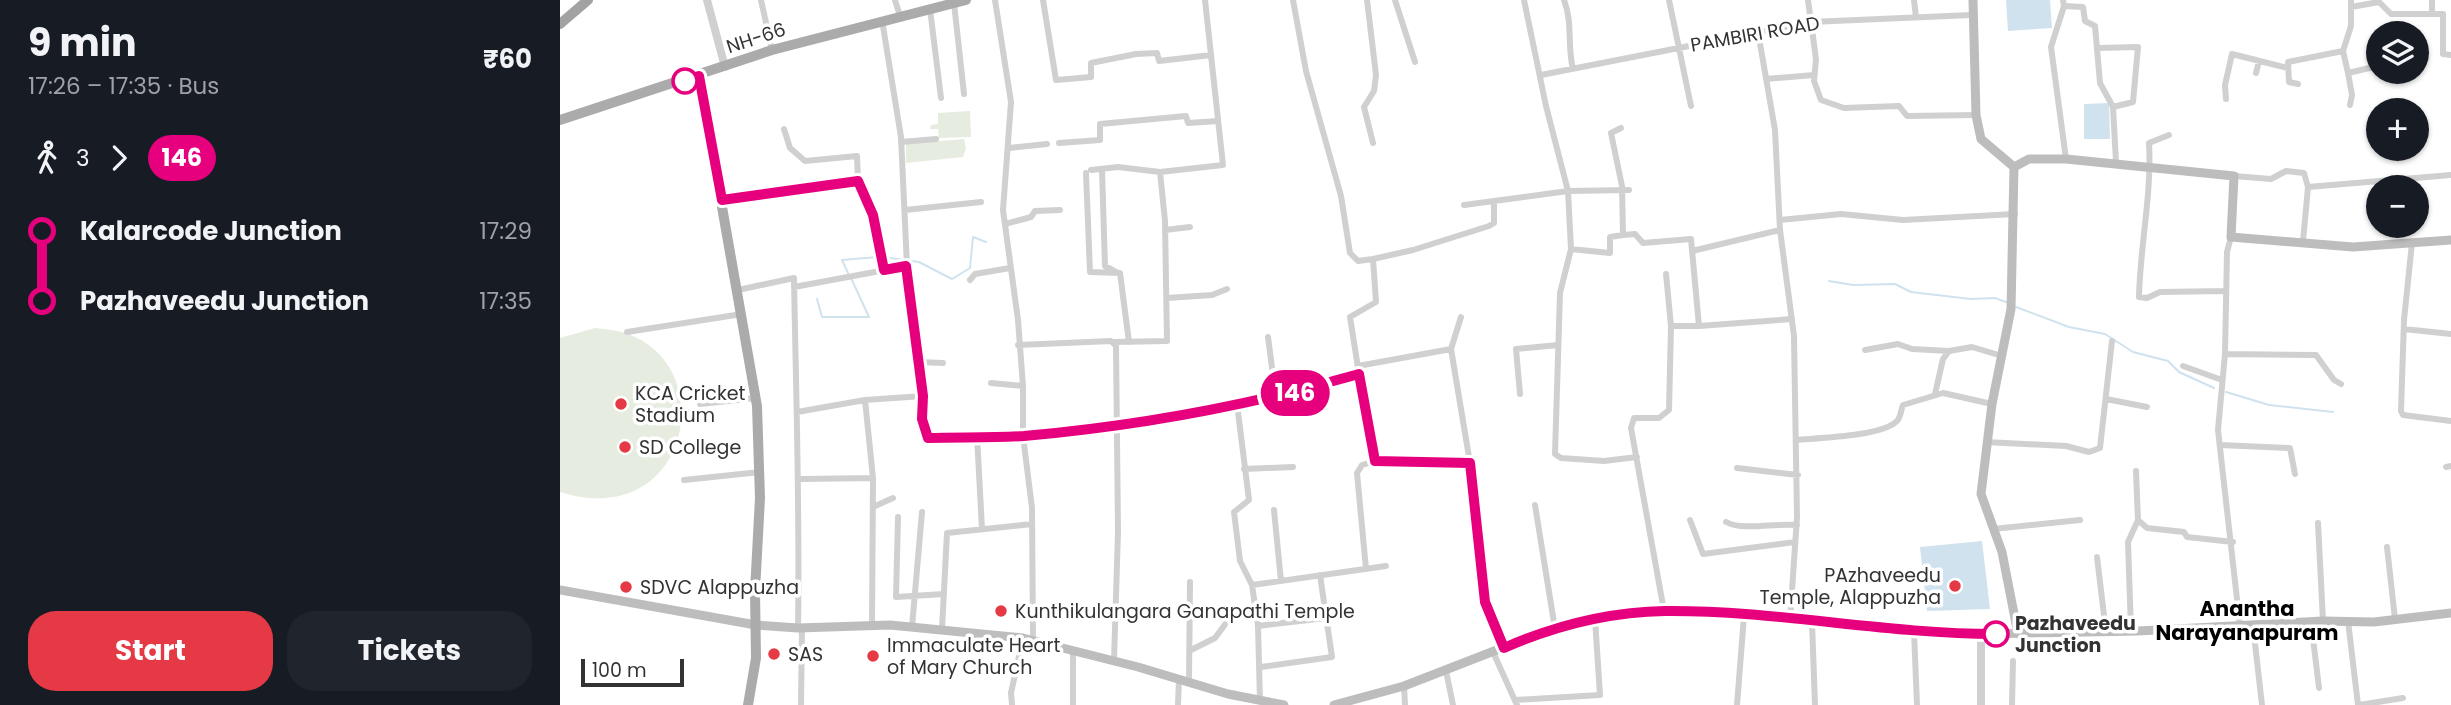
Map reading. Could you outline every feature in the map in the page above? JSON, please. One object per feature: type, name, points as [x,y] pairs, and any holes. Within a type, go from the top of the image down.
[{"type":"highway","points":[[560,24],[588,0]]},
{"type":"main road","name":"NH-66","points":[[560,120],[772,50],[966,0]]},
{"type":"main road","points":[[1973,0],[1971,15],[1976,115],[1981,139],[2014,167],[2011,309],[1992,404],[1981,494],[2002,552],[2018,634]]},
{"type":"main road","points":[[699,76],[756,398],[760,472],[756,659],[748,705]]},
{"type":"main road","points":[[2014,167],[2029,159],[2066,159],[2234,176],[2231,237],[2353,247],[2451,240]]},
{"type":"main road","points":[[560,590],[756,625],[800,628],[872,625],[1023,638],[1259,701],[1284,705]]},
{"type":"main road","points":[[1334,705],[1404,686],[1555,629],[1595,619],[1664,611],[1982,634],[2253,626],[2395,619],[2451,613]]},
{"type":"street","points":[[706,0],[725,67]]},
{"type":"street","points":[[761,0],[772,50]]},
{"type":"street","points":[[895,0],[900,16]]},
{"type":"street","points":[[995,0],[1011,102],[1005,224],[1018,320],[1023,386],[1023,436],[1032,524],[1033,641]]},
{"type":"street","points":[[1043,0],[1056,80],[1091,77],[1091,63],[1136,54],[1157,53],[1159,61],[1211,54]]},
{"type":"street","points":[[1119,273],[1090,272],[1088,172],[1118,167],[1160,172],[1223,165],[1205,0]]},
{"type":"street","points":[[1293,0],[1309,83],[1341,196],[1350,253],[1358,261],[1373,259],[1413,250],[1489,226],[1494,223],[1494,201]]},
{"type":"street","points":[[1367,0],[1376,75],[1374,91],[1364,107],[1373,142]]},
{"type":"street","points":[[1395,0],[1415,62]]},
{"type":"street","points":[[1524,0],[1568,191],[1571,249],[1560,293],[1555,454],[1561,458],[1604,461],[1637,457]]},
{"type":"street","points":[[1564,0],[1571,29],[1573,69]]},
{"type":"street","points":[[1669,0],[1691,106]]},
{"type":"street","points":[[1808,0],[1816,59],[1814,75],[1821,100],[1844,108],[1899,106],[1907,116],[1976,115]]},
{"type":"street","points":[[1914,0],[1916,17]]},
{"type":"street","points":[[2432,0],[2432,14]]},
{"type":"street","points":[[2350,105],[2352,95],[2343,51],[2351,26],[2351,4],[2379,2],[2391,14],[2444,13],[2443,54],[2451,55]]},
{"type":"street","points":[[954,3],[964,94]]},
{"type":"street","points":[[2066,159],[2051,47],[2063,3],[2083,7],[2085,21],[2095,26],[2101,83],[2113,107],[2116,162]]},
{"type":"street","points":[[930,9],[941,98]]},
{"type":"street","name":"PAMBIRI ROAD","points":[[1541,75],[1811,22],[1971,15]]},
{"type":"street","points":[[882,20],[901,142],[906,266],[923,396],[922,419],[928,438],[1023,436],[1115,423],[1276,398],[1359,374]]},
{"type":"street","points":[[1758,32],[1775,130],[1780,230],[1792,319],[1798,475],[1790,620]]},
{"type":"street","points":[[2098,48],[2138,47],[2133,102],[2113,107]]},
{"type":"street","points":[[2298,84],[2289,82],[2288,62],[2343,51]]},
{"type":"street","points":[[2226,99],[2225,85],[2232,54],[2288,68]]},
{"type":"street","points":[[2256,73],[2259,61]]},
{"type":"street","points":[[2347,73],[2366,69]]},
{"type":"street","points":[[1766,79],[1814,75]]},
{"type":"street","points":[[1059,143],[1100,140],[1100,124],[1114,122],[1186,116],[1188,123],[1218,121]]},
{"type":"street","points":[[1621,128],[1611,133],[1625,190],[1623,234]]},
{"type":"street","points":[[784,129],[790,148],[805,161],[857,156],[858,181],[873,215],[884,270]]},
{"type":"street","points":[[2169,135],[2149,143],[2150,166],[2140,257],[2139,298],[2160,292],[2225,290]]},
{"type":"street","points":[[901,142],[936,139]]},
{"type":"street","points":[[1009,148],[1047,144]]},
{"type":"street","points":[[1102,169],[1102,250],[1105,266],[1119,273]]},
{"type":"street","points":[[2234,176],[2271,179],[2286,171],[2304,173],[2308,187],[2303,241]]},
{"type":"street","points":[[1018,345],[1167,341],[1165,230],[1160,172]]},
{"type":"street","points":[[2308,187],[2451,175]]},
{"type":"street","points":[[722,200],[858,181]]},
{"type":"street","points":[[1464,205],[1568,191],[1625,190]]},
{"type":"street","points":[[905,210],[981,202]]},
{"type":"street","points":[[1005,224],[1031,217],[1035,211],[1060,210]]},
{"type":"street","points":[[1780,220],[1841,214],[1903,220],[2015,214]]},
{"type":"street","points":[[1165,230],[1190,227]]},
{"type":"street","points":[[1692,251],[1780,230]]},
{"type":"street","points":[[1571,249],[1610,253],[1610,237],[1623,234],[1635,234],[1643,243],[1691,239],[1699,326]]},
{"type":"street","points":[[2231,237],[2227,251],[2225,354],[2218,408],[2241,626]]},
{"type":"street","points":[[2412,243],[2404,329],[2401,411],[2403,415],[2451,421]]},
{"type":"street","points":[[1373,259],[1376,302],[1350,317],[1375,461]]},
{"type":"street","points":[[794,287],[906,266]]},
{"type":"street","points":[[970,280],[975,274],[1010,268]]},
{"type":"street","points":[[1119,273],[1129,342]]},
{"type":"street","points":[[1664,611],[1631,428],[1634,418],[1659,418],[1669,410],[1668,341],[1671,326],[1666,274]]},
{"type":"street","points":[[738,290],[794,278],[794,391],[800,479],[801,705]]},
{"type":"street","points":[[1167,298],[1212,295],[1227,289]]},
{"type":"street","points":[[627,332],[742,314]]},
{"type":"street","points":[[1461,317],[1451,349],[1470,463],[1485,602],[1504,648]]},
{"type":"street","points":[[1671,326],[1792,319]]},
{"type":"street","points":[[2404,329],[2451,334]]},
{"type":"street","points":[[1268,337],[1276,398]]},
{"type":"street","points":[[1986,442],[2096,450],[2102,441],[2112,341]]},
{"type":"street","points":[[1114,342],[1118,531],[1114,661]]},
{"type":"street","points":[[1865,350],[1898,344],[1912,349],[1949,351],[1972,347],[2002,356]]},
{"type":"street","points":[[1520,394],[1516,349],[1558,345]]},
{"type":"street","points":[[1358,366],[1451,349]]},
{"type":"street","points":[[1935,394],[1943,359],[1949,351]]},
{"type":"street","points":[[2225,354],[2316,355],[2323,360],[2330,376],[2341,384]]},
{"type":"street","points":[[919,362],[943,363]]},
{"type":"street","points":[[2183,366],[2221,380]]},
{"type":"street","points":[[991,383],[1023,386]]},
{"type":"street","points":[[1797,440],[1858,435],[1897,421],[1903,405],[1909,401],[1935,394],[1992,404]]},
{"type":"street","points":[[797,412],[865,400],[923,396]]},
{"type":"street","points":[[700,404],[756,398]]},
{"type":"street","points":[[2106,399],[2147,407]]},
{"type":"street","points":[[865,400],[873,478],[872,625]]},
{"type":"street","points":[[1237,404],[1249,500],[1234,512],[1240,561],[1252,584],[1258,626],[1261,667],[1259,701]]},
{"type":"street","points":[[977,436],[982,529]]},
{"type":"street","points":[[2220,445],[2290,447],[2295,474]]},
{"type":"street","points":[[1366,569],[1357,473],[1362,466],[1375,461],[1470,463]]},
{"type":"street","points":[[1244,468],[1293,467]]},
{"type":"street","points":[[1737,468],[1798,475]]},
{"type":"street","points":[[2131,631],[2128,542],[2138,520],[2136,471]]},
{"type":"street","points":[[684,480],[760,472]]},
{"type":"street","points":[[800,479],[873,478]]},
{"type":"street","points":[[873,507],[893,498]]},
{"type":"street","points":[[1535,505],[1555,629]]},
{"type":"street","points":[[1274,510],[1281,580]]},
{"type":"street","points":[[912,627],[922,512]]},
{"type":"street","points":[[898,517],[896,597],[944,594]]},
{"type":"street","points":[[1690,520],[1703,554],[1795,542]]},
{"type":"street","points":[[1993,529],[2080,520]]},
{"type":"street","points":[[2138,520],[2147,528],[2184,532],[2187,537],[2214,542],[2233,542]]},
{"type":"street","points":[[1726,522],[1737,528],[1770,523],[1797,525]]},
{"type":"street","points":[[2318,523],[2323,621]]},
{"type":"street","points":[[942,629],[947,533],[1032,524]]},
{"type":"street","points":[[2388,547],[2395,619]]},
{"type":"street","points":[[2097,557],[2106,632]]},
{"type":"street","points":[[1252,584],[1385,566]]},
{"type":"street","points":[[1261,667],[1332,657],[1320,575]]},
{"type":"street","points":[[1178,705],[1191,650],[1190,582]]},
{"type":"street","points":[[1737,705],[1744,616]]},
{"type":"street","points":[[1258,626],[1325,618]]},
{"type":"street","points":[[1191,650],[1214,638],[1229,619]]},
{"type":"street","points":[[1493,652],[1516,703],[1600,695],[1595,619]]},
{"type":"street","points":[[2348,621],[2359,705],[2403,698]]},
{"type":"street","points":[[1812,622],[1815,705]]},
{"type":"street","points":[[2311,622],[2319,688]]},
{"type":"street","points":[[2253,626],[2262,705]]},
{"type":"street","points":[[1914,631],[1917,705]]},
{"type":"street","points":[[1981,705],[1982,634]]},
{"type":"street","points":[[1012,705],[1011,693],[1023,638]]},
{"type":"street","points":[[1073,651],[1073,705]]},
{"type":"street","points":[[2012,705],[2013,661]]},
{"type":"street","points":[[1446,671],[1453,705]]},
{"type":"street","points":[[1404,686],[1405,705]]},
{"type":"shaded area","points":[[970,111],[971,137],[939,138],[938,129],[930,129],[931,125],[938,124],[938,113]]},
{"type":"shaded area","points":[[964,139],[966,148],[963,157],[906,163],[906,144]]},
{"type":"shaded area","name":"KCA Cricket Stadium","points":[[595,328],[622,332],[654,349],[673,375],[681,406],[678,438],[664,467],[639,488],[604,498],[560,492],[560,338]]},
{"type":"water","points":[[2006,0],[2050,0],[2052,28],[2008,31]]},
{"type":"water","points":[[2109,103],[2110,139],[2084,139],[2084,104]]},
{"type":"water","points":[[1982,541],[1990,609],[1927,611],[1920,547]]},
{"type":"waterway","points":[[883,257],[919,262],[952,279],[970,268],[973,237],[986,242]]},
{"type":"waterway","points":[[848,273],[842,260],[878,257]]},
{"type":"waterway","points":[[817,299],[822,317],[869,317],[851,278]]},
{"type":"waterway","points":[[1829,281],[1853,285],[1895,284],[1911,292],[1971,299],[1995,298],[2006,302]]},
{"type":"waterway","points":[[2016,307],[2069,327],[2105,334],[2133,352],[2168,361],[2179,372],[2214,388]]},
{"type":"waterway","points":[[2226,392],[2269,405],[2333,412]]},
{"type":"bus line","name":"146","points":[[685,81],[699,76],[722,200],[858,181],[873,215],[884,270],[906,266],[923,396],[922,419],[928,438],[1023,436],[1112,425],[1280,397],[1359,374],[1371,453],[1376,462],[1470,463],[1485,602],[1504,648],[1530,637],[1595,619],[1664,611],[1914,631],[1996,634]]},
{"type":"place","name":"KCA Cricket Stadium","points":[[621,404]]},
{"type":"place","name":"SD College","points":[[625,447]]},
{"type":"place","name":"PAzhaveedu Temple, Alappuzha","points":[[1955,586]]},
{"type":"place","name":"SDVC Alappuzha","points":[[626,587]]},
{"type":"place","name":"Kunthikulangara Ganapathi Temple","points":[[1001,611]]},
{"type":"place","name":"Pazhaveedu Junction","points":[[1996,634]]},
{"type":"place","name":"SAS","points":[[774,654]]},
{"type":"place","name":"Immaculate Heart of Mary Church","points":[[873,656]]},
{"type":"district","name":"Anantha Narayanapuram","points":[[2247,620]]}]
